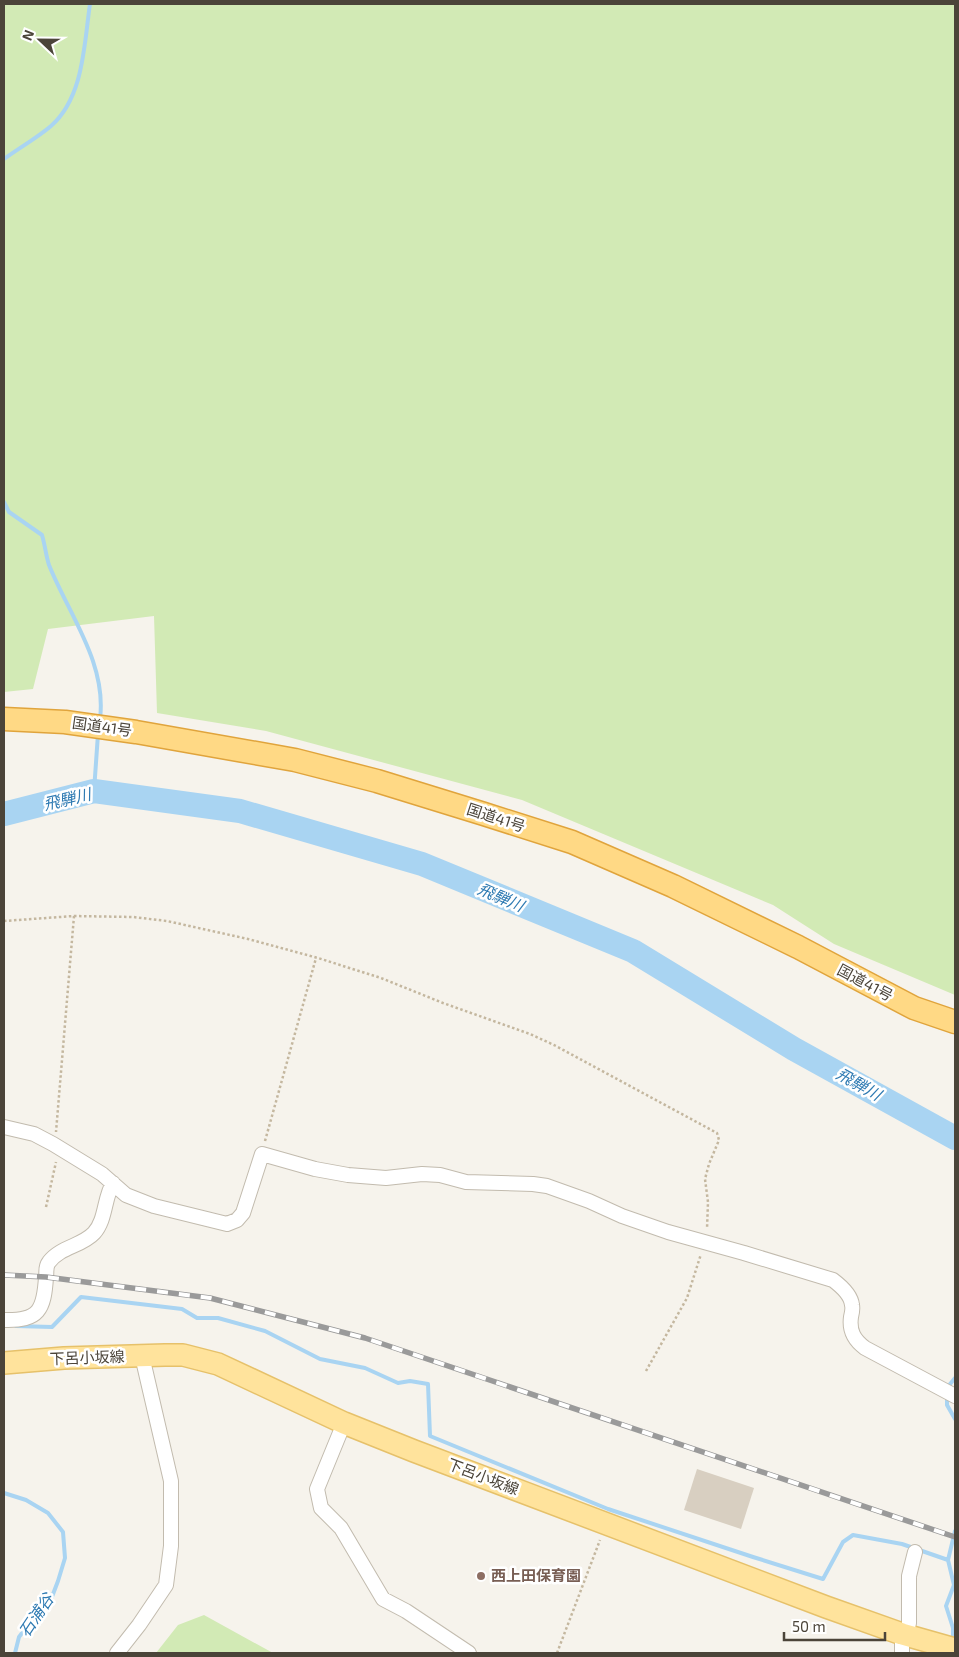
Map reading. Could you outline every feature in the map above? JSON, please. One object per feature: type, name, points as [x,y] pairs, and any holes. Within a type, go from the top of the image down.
[{"type":"highway","name":"国道41号","points":[[4,719],[65,722],[136,732],[295,760],[377,781],[572,842],[673,886],[798,947],[914,1008],[955,1022]]},
{"type":"main road","name":"下呂小坂線","points":[[4,1363],[64,1358],[183,1355],[218,1364],[344,1423],[826,1607],[903,1641],[955,1649]]},
{"type":"street","points":[[4,1127],[34,1134],[57,1146],[102,1174],[126,1195],[154,1206],[227,1224],[237,1220],[243,1213],[262,1154],[315,1169],[348,1175],[386,1178],[422,1174],[440,1175],[466,1182],[547,1186],[668,1232],[833,1280],[841,1286],[850,1298],[853,1307],[850,1325],[852,1334],[857,1342],[955,1396]]},
{"type":"street","points":[[4,1320],[21,1321],[39,1310],[43,1300],[46,1266],[50,1260],[62,1251],[94,1233],[102,1217],[109,1190],[113,1183]]},
{"type":"street","points":[[117,1653],[166,1585],[171,1546],[171,1480],[142,1356]]},
{"type":"street","points":[[344,1423],[316,1489],[321,1508],[341,1528],[383,1599],[469,1653]]},
{"type":"street","points":[[903,1641],[909,1623],[909,1576],[914,1552]]},
{"type":"path","points":[[4,921],[74,916],[133,917],[167,921],[248,939],[316,958],[381,978],[443,1003],[530,1034],[717,1132],[719,1140],[705,1179],[708,1223],[704,1242],[687,1298],[646,1371]]},
{"type":"path","points":[[46,1207],[57,1146],[55,1140],[74,916]]},
{"type":"path","points":[[262,1154],[316,958]]},
{"type":"path","points":[[557,1653],[606,1524]]},
{"type":"green space","points":[[4,4],[955,4],[955,995],[834,944],[773,905],[522,800],[266,731],[157,713],[154,616],[48,629],[33,689],[4,692]]},
{"type":"green space","points":[[204,1615],[273,1653],[156,1653],[178,1625]]},
{"type":"building","points":[[697,1469],[754,1488],[741,1529],[684,1510]]},
{"type":"waterway","points":[[4,159],[51,126],[62,114],[70,100],[81,69],[90,4]]},
{"type":"waterway","points":[[4,502],[9,512],[42,535],[49,565],[85,640],[98,678],[101,698],[100,719]]},
{"type":"waterway","points":[[94,791],[98,734]]},
{"type":"waterway","name":"飛騨川","points":[[4,814],[94,791],[240,811],[422,864],[633,951],[794,1049],[955,1138]]},
{"type":"waterway","points":[[16,1326],[52,1327],[81,1297],[182,1309],[197,1318],[218,1318],[265,1331],[320,1359],[365,1368],[398,1383],[410,1381],[428,1384],[430,1436],[608,1509],[823,1579],[843,1542],[853,1535],[902,1544],[948,1560]]},
{"type":"waterway","points":[[946,1389],[955,1378]]},
{"type":"waterway","points":[[947,1396],[947,1405],[955,1419]]},
{"type":"waterway","name":"石浦谷","points":[[4,1493],[26,1500],[48,1513],[63,1532],[65,1558],[50,1602],[19,1637],[15,1653]]},
{"type":"waterway","points":[[953,1640],[953,1628],[946,1606],[954,1585],[948,1560],[955,1531]]},
{"type":"railway","points":[[4,1275],[46,1277],[210,1298],[365,1338],[955,1537]]},
{"type":"place","name":"西上田保育園","points":[[481,1576]]}]
